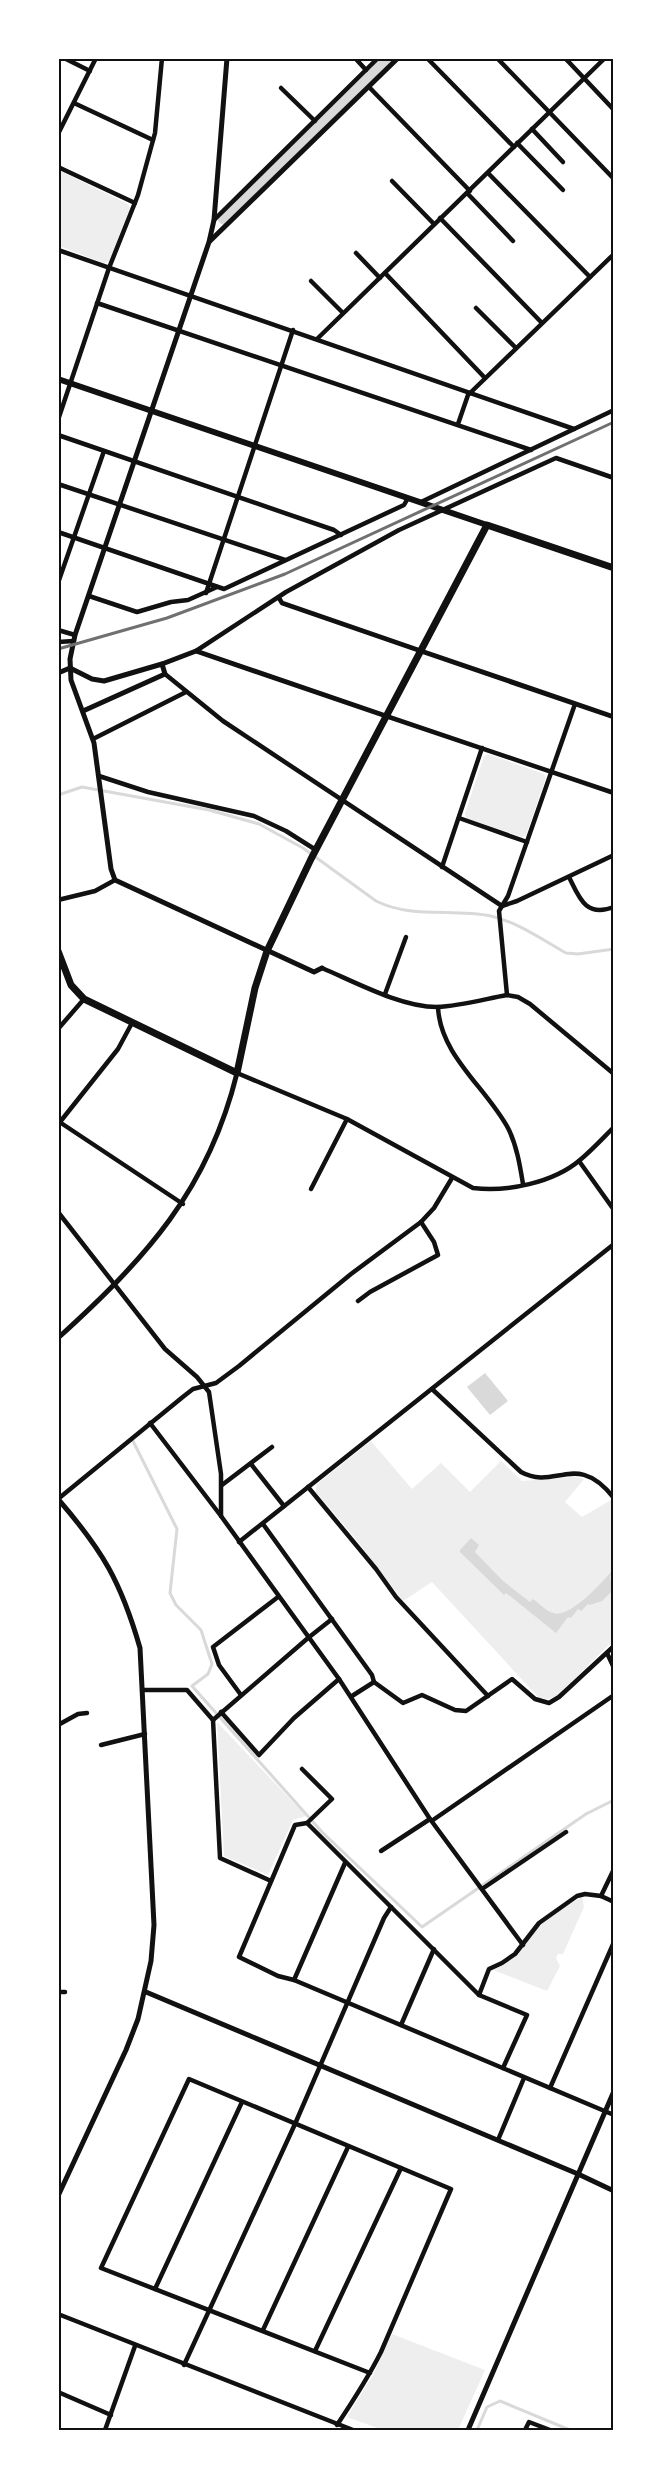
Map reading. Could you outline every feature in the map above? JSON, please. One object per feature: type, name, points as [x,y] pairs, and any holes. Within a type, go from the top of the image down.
[{"type":"main road","points":[[58,379],[614,568]]},
{"type":"main road","points":[[59,952],[71,985],[84,999],[237,1073],[255,988],[267,951],[315,851],[487,525]]},
{"type":"street","points":[[64,58],[90,71]]},
{"type":"street","points":[[58,134],[96,58]]},
{"type":"street","points":[[58,420],[109,268],[135,203],[153,140],[162,58]]},
{"type":"street","points":[[227,58],[214,220],[209,242],[75,638],[70,668],[71,680],[93,739],[111,869],[115,880],[314,972],[322,968],[385,994],[421,1005],[438,1007],[507,995],[518,997],[530,1004],[614,1074]]},
{"type":"street","points":[[355,58],[366,70]]},
{"type":"street","points":[[214,220],[378,58]]},
{"type":"street","points":[[209,242],[398,58]]},
{"type":"street","points":[[427,58],[563,190]]},
{"type":"street","points":[[496,58],[613,177]]},
{"type":"street","points":[[565,58],[614,111]]},
{"type":"street","points":[[317,339],[584,80],[601,60]]},
{"type":"street","points":[[369,87],[513,241]]},
{"type":"street","points":[[281,88],[315,121]]},
{"type":"street","points":[[74,103],[153,140]]},
{"type":"street","points":[[532,129],[563,162]]},
{"type":"street","points":[[58,167],[135,203]]},
{"type":"street","points":[[488,173],[590,277]]},
{"type":"street","points":[[392,181],[434,224]]},
{"type":"street","points":[[440,218],[542,323]]},
{"type":"street","points":[[58,250],[574,429]]},
{"type":"street","points":[[356,254],[380,278]]},
{"type":"street","points":[[458,424],[470,393],[614,254]]},
{"type":"street","points":[[385,273],[485,378]]},
{"type":"street","points":[[311,281],[343,313]]},
{"type":"street","points":[[98,303],[531,450]]},
{"type":"street","points":[[476,308],[516,348]]},
{"type":"street","points":[[206,593],[292,330]]},
{"type":"street","points":[[421,502],[614,410]]},
{"type":"street","points":[[58,435],[334,530],[341,535]]},
{"type":"street","points":[[58,583],[104,451]]},
{"type":"street","points":[[70,668],[92,680],[104,681],[162,664],[196,651],[315,576],[443,509],[556,458],[614,478]]},
{"type":"street","points":[[58,484],[285,560]]},
{"type":"street","points":[[58,532],[224,589],[404,505],[408,498]]},
{"type":"street","points":[[89,596],[137,612],[171,602],[188,600],[217,587]]},
{"type":"street","points":[[279,598],[282,603],[614,717]]},
{"type":"street","points":[[58,630],[75,638]]},
{"type":"street","points":[[58,642],[75,638]]},
{"type":"street","points":[[196,651],[614,793]]},
{"type":"street","points":[[162,664],[165,674],[223,721],[502,906]]},
{"type":"street","points":[[58,673],[70,668]]},
{"type":"street","points":[[83,711],[165,674]]},
{"type":"street","points":[[93,739],[186,692]]},
{"type":"street","points":[[507,995],[499,912],[508,896],[575,704]]},
{"type":"street","points":[[442,867],[483,748]]},
{"type":"street","points":[[100,779],[254,816],[286,831],[315,851]]},
{"type":"street","points":[[459,818],[527,842]]},
{"type":"street","points":[[502,906],[614,855]]},
{"type":"street","points":[[569,877],[582,904],[598,909],[614,907]]},
{"type":"street","points":[[58,900],[95,891],[115,880]]},
{"type":"street","points":[[385,994],[406,937]]},
{"type":"street","points":[[58,1029],[84,999]]},
{"type":"street","points":[[438,1007],[442,1029],[450,1045],[509,1130],[516,1148],[523,1184]]},
{"type":"street","points":[[132,1023],[118,1049],[59,1122],[183,1203]]},
{"type":"street","points":[[58,1338],[138,1262],[183,1203],[215,1144],[237,1073],[347,1119],[400,1146],[452,1178],[478,1188],[496,1189],[523,1184],[559,1173],[579,1161],[614,1127]]},
{"type":"street","points":[[311,1189],[347,1119]]},
{"type":"street","points":[[579,1161],[614,1210]]},
{"type":"street","points":[[58,2196],[126,2050],[146,1992],[154,1925],[144,1690],[140,1648],[124,1598],[102,1554],[59,1499],[193,1389],[216,1383],[351,1274],[421,1221],[434,1208],[452,1178]]},
{"type":"street","points":[[58,1212],[165,1349],[197,1377],[208,1392],[222,1485],[221,1516]]},
{"type":"street","points":[[358,1301],[370,1292],[438,1255],[434,1242],[421,1221]]},
{"type":"street","points":[[238,1542],[614,1244]]},
{"type":"street","points":[[432,1389],[521,1472],[537,1477],[577,1473],[585,1475],[602,1485],[614,1498]]},
{"type":"street","points":[[150,1423],[352,1696],[431,1819],[523,1945]]},
{"type":"street","points":[[222,1485],[272,1447]]},
{"type":"street","points":[[250,1464],[284,1506]]},
{"type":"street","points":[[308,1487],[376,1569],[396,1597],[488,1696]]},
{"type":"street","points":[[263,1524],[372,1675],[374,1682],[403,1703],[422,1695],[458,1711],[472,1709],[512,1679],[535,1699],[549,1703],[559,1697],[614,1646]]},
{"type":"street","points":[[241,1695],[219,1665],[213,1647],[279,1597]]},
{"type":"street","points":[[213,1720],[332,1619]]},
{"type":"street","points":[[607,1653],[614,1668]]},
{"type":"street","points":[[221,1712],[259,1755],[294,1718],[339,1679]]},
{"type":"street","points":[[352,1696],[374,1682]]},
{"type":"street","points":[[144,1690],[187,1690],[213,1720],[220,1858],[271,1881]]},
{"type":"street","points":[[381,1851],[614,1695]]},
{"type":"street","points":[[58,1725],[78,1714],[87,1713]]},
{"type":"street","points":[[101,1745],[145,1734]]},
{"type":"street","points":[[302,1769],[332,1799],[307,1823],[295,1825],[239,1956],[278,1976],[294,1980],[614,2115]]},
{"type":"street","points":[[307,1823],[479,1995],[527,2015],[503,2068]]},
{"type":"street","points":[[480,1887],[566,1832]]},
{"type":"street","points":[[294,1980],[345,1863]]},
{"type":"street","points":[[601,1896],[614,1869]]},
{"type":"street","points":[[479,1995],[489,1969],[502,1964],[523,1945],[549,1914],[577,1896],[585,1894],[601,1896],[614,1902]]},
{"type":"street","points":[[184,2365],[295,2124],[384,1918],[391,1907]]},
{"type":"street","points":[[550,2088],[614,1942]]},
{"type":"street","points":[[401,2025],[434,1949]]},
{"type":"street","points":[[58,1992],[65,1992]]},
{"type":"street","points":[[146,1992],[614,2191]]},
{"type":"street","points":[[498,2140],[524,2078]]},
{"type":"street","points":[[337,2425],[370,2373],[451,2189],[189,2079],[101,2268],[370,2373]]},
{"type":"street","points":[[468,2430],[614,2091]]},
{"type":"street","points":[[155,2289],[242,2102]]},
{"type":"street","points":[[263,2330],[348,2146]]},
{"type":"street","points":[[315,2351],[401,2168]]},
{"type":"street","points":[[58,2313],[135,2346],[353,2430]]},
{"type":"street","points":[[105,2430],[135,2346]]},
{"type":"street","points":[[58,2392],[111,2415]]},
{"type":"street","points":[[525,2430],[529,2421],[550,2430]]},
{"type":"shaded area","points":[[58,170],[128,204],[130,208],[109,261],[104,263],[59,246]]},
{"type":"shaded area","points":[[488,754],[544,774],[546,778],[526,835],[522,837],[466,818],[465,813],[484,756]]},
{"type":"shaded area","points":[[485,1373],[508,1401],[490,1415],[467,1387]]},
{"type":"shaded area","points":[[371,1441],[412,1489],[441,1463],[470,1492],[501,1461],[522,1481],[574,1477],[584,1479],[565,1502],[582,1517],[611,1500],[613,1504],[613,1641],[558,1695],[549,1699],[539,1698],[432,1582],[403,1601],[316,1492],[316,1485]]},
{"type":"shaded area","points":[[471,1538],[479,1545],[475,1552],[503,1581],[530,1602],[533,1599],[553,1613],[560,1613],[577,1605],[613,1570],[610,1577],[613,1590],[602,1601],[588,1604],[581,1611],[578,1609],[571,1618],[568,1617],[556,1633],[506,1593],[504,1595],[460,1552]]},
{"type":"shaded area","points":[[217,1722],[306,1816],[293,1820],[268,1875],[224,1856]]},
{"type":"shaded area","points":[[582,1897],[584,1907],[563,1954],[558,1954],[556,1958],[560,1966],[547,1991],[493,1970],[516,1956],[546,1920]]},
{"type":"shaded area","points":[[392,2334],[485,2370],[458,2430],[383,2430],[347,2417],[373,2375]]},
{"type":"waterway","points":[[225,217],[389,58]]},
{"type":"waterway","points":[[58,795],[82,787],[209,810],[259,824],[303,848],[376,901],[390,906],[418,912],[491,916],[520,927],[566,953],[578,954],[614,949]]},
{"type":"waterway","points":[[133,1441],[177,1529],[170,1593],[176,1605],[201,1630],[212,1664],[208,1674],[192,1686],[322,1832],[422,1927],[586,1814],[614,1800]]},
{"type":"waterway","points":[[477,2430],[487,2407],[500,2401],[570,2430]]},
{"type":"railway","points":[[58,649],[167,618],[285,574],[614,422]]}]
